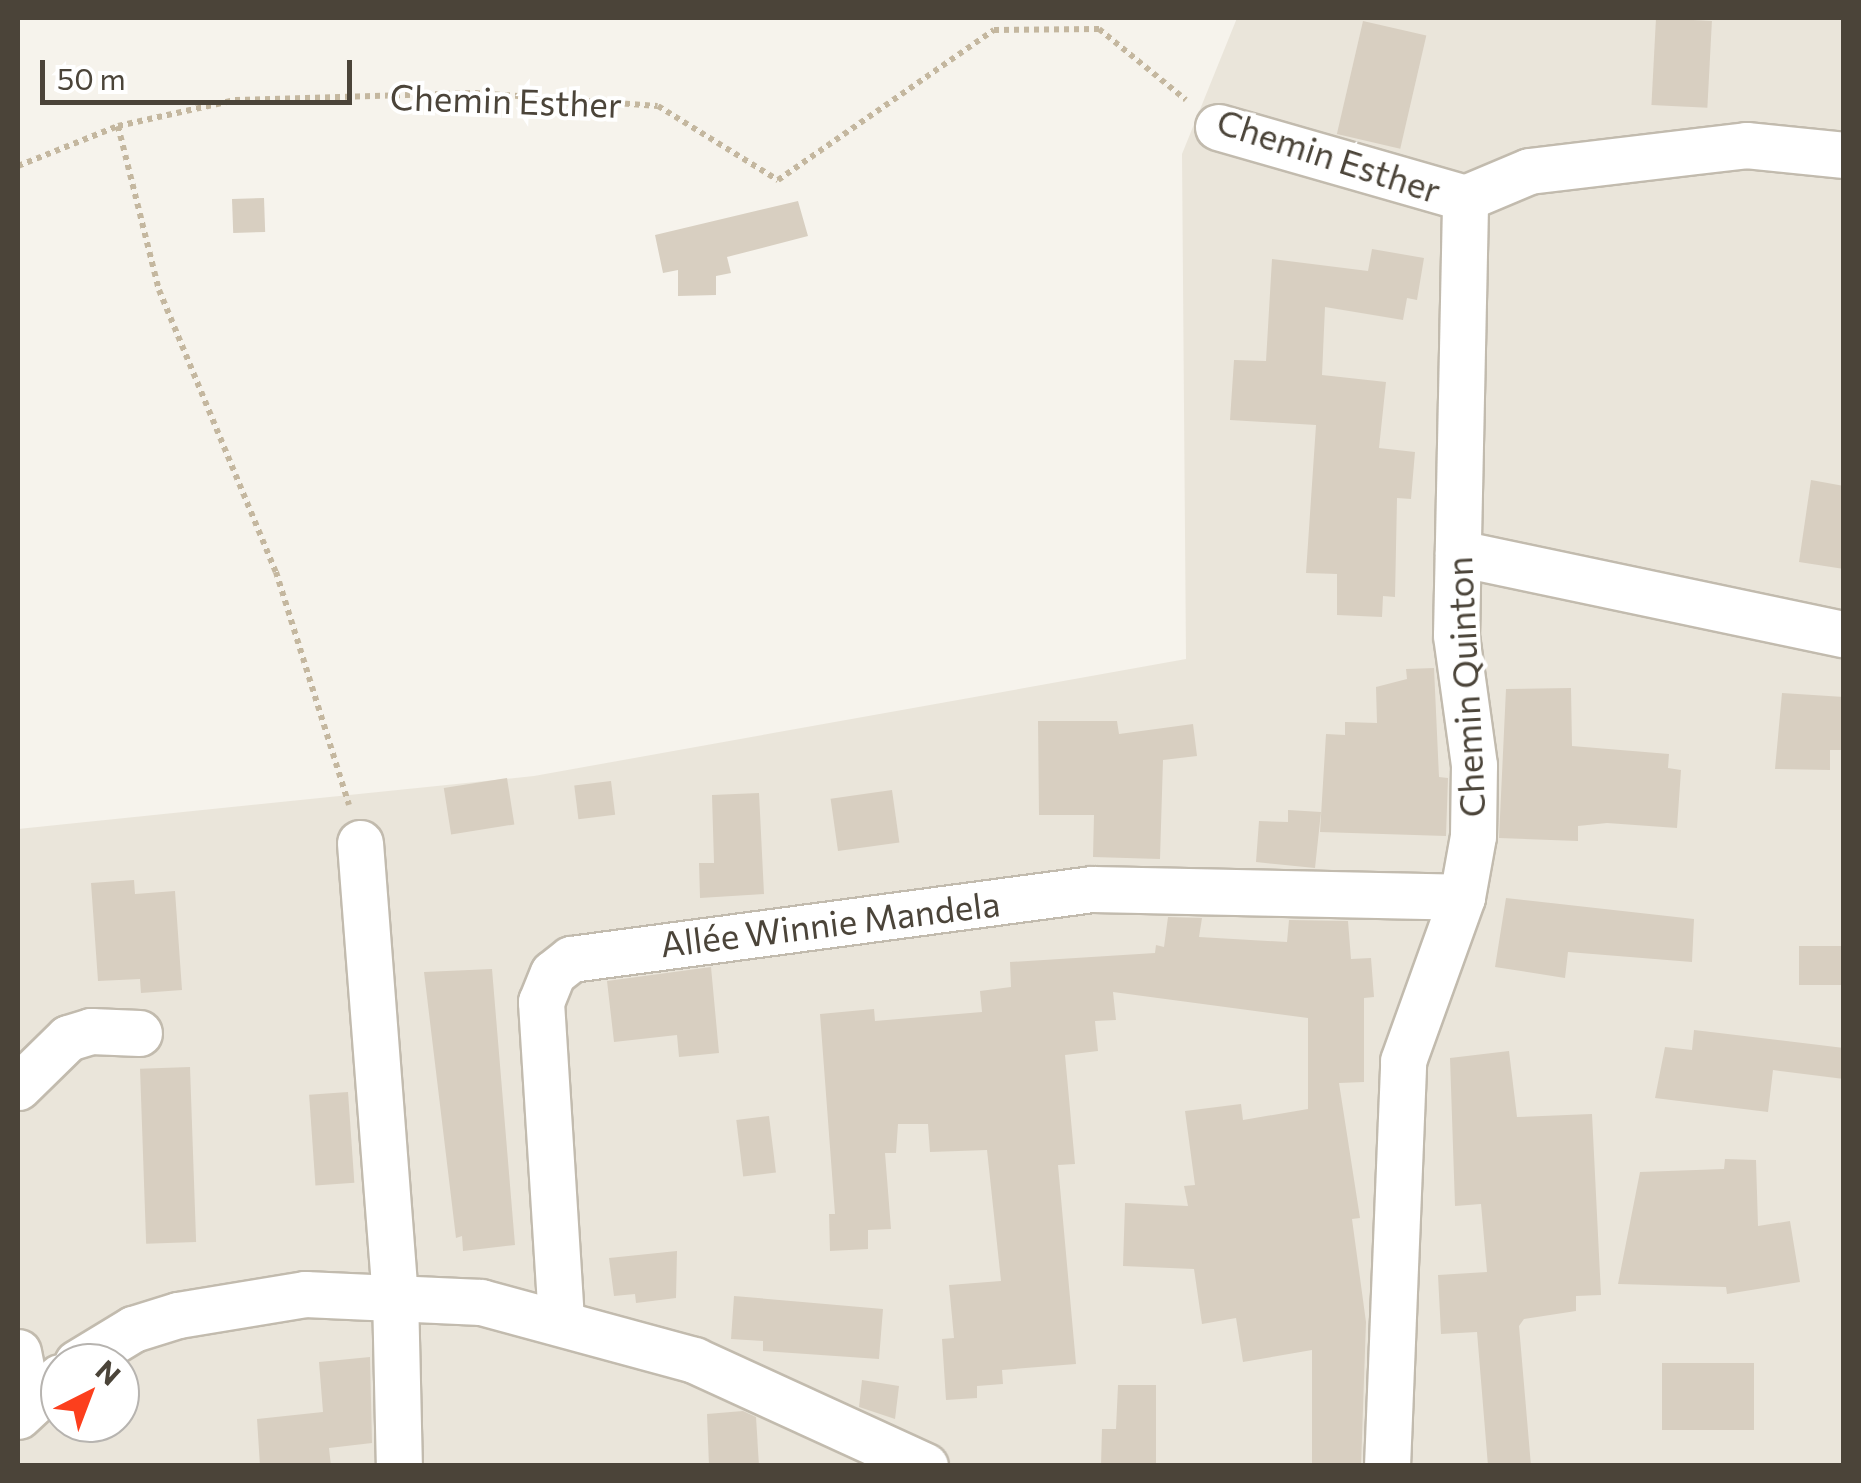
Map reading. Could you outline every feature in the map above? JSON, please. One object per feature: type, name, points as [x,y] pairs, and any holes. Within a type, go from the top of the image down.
[{"type":"street","name":"Chemin Esther","points":[[1218,127],[1465,198],[1529,171],[1746,145],[1844,155]]},
{"type":"street","name":"Chemin Quinton","points":[[1386,1466],[1402,1060],[1462,896],[1473,836],[1474,766],[1456,635],[1465,198]]},
{"type":"street","points":[[1458,552],[1844,634]]},
{"type":"street","points":[[360,843],[395,1294],[399,1466]]},
{"type":"street","name":"Allée Winnie Mandela","points":[[560,1320],[540,1002],[553,973],[571,958],[1092,889],[1462,896]]},
{"type":"street","points":[[18,1087],[68,1038],[91,1031],[139,1033]]},
{"type":"street","points":[[110,1343],[133,1329],[178,1315],[305,1294],[395,1294],[482,1302],[560,1320],[694,1360],[925,1466]]},
{"type":"street","points":[[18,1352],[35,1398]]},
{"type":"path","name":"Chemin Esther","points":[[18,166],[118,126],[234,100],[475,92],[658,106],[778,180],[994,30],[1099,28],[1218,127]]},
{"type":"path","points":[[118,126],[159,290],[276,572],[360,843]]},
{"type":"shaded area","points":[[1237,18],[1843,18],[1843,1465],[18,1465],[18,829],[534,776],[1186,659],[1182,154]]},
{"type":"building","points":[[1656,18],[1712,21],[1707,108],[1651,105]]},
{"type":"building","points":[[1363,21],[1426,36],[1400,149],[1337,134]]},
{"type":"building","points":[[264,198],[265,232],[233,233],[232,199]]},
{"type":"building","points":[[798,201],[808,236],[727,257],[731,273],[716,276],[716,295],[678,296],[678,270],[663,273],[655,235]]},
{"type":"building","points":[[1372,249],[1424,258],[1417,300],[1407,298],[1403,320],[1325,307],[1322,375],[1386,382],[1379,448],[1415,452],[1411,499],[1397,498],[1395,597],[1383,596],[1382,617],[1337,615],[1337,574],[1306,573],[1316,425],[1230,420],[1234,360],[1266,361],[1272,259],[1368,271]]},
{"type":"building","points":[[1811,480],[1844,486],[1844,569],[1799,562]]},
{"type":"building","points":[[1434,668],[1439,777],[1448,778],[1446,836],[1320,832],[1326,734],[1345,735],[1345,722],[1377,723],[1376,687],[1407,679],[1406,669]]},
{"type":"building","points":[[1571,688],[1572,746],[1669,754],[1668,768],[1681,770],[1677,828],[1607,823],[1578,826],[1578,841],[1499,838],[1506,689]]},
{"type":"building","points":[[1782,693],[1844,697],[1844,750],[1830,750],[1830,770],[1775,769]]},
{"type":"building","points":[[1038,721],[1117,721],[1119,734],[1193,724],[1197,756],[1163,760],[1160,859],[1093,857],[1094,815],[1039,815]]},
{"type":"building","points":[[507,778],[514,824],[451,834],[444,788]]},
{"type":"building","points":[[611,781],[615,815],[578,819],[574,786]]},
{"type":"building","points":[[892,790],[899,842],[838,851],[831,799]]},
{"type":"building","points":[[759,793],[764,894],[700,898],[699,863],[714,863],[712,795]]},
{"type":"building","points":[[1288,810],[1321,812],[1315,868],[1256,862],[1259,821],[1288,822]]},
{"type":"building","points":[[134,880],[135,894],[175,891],[182,990],[141,993],[140,979],[98,981],[91,883]]},
{"type":"building","points":[[1506,898],[1694,919],[1692,962],[1568,952],[1565,978],[1495,967]]},
{"type":"building","points":[[1168,917],[1202,918],[1199,937],[1287,942],[1289,920],[1348,921],[1351,959],[1371,958],[1374,997],[1364,998],[1364,1082],[1339,1083],[1360,1218],[1352,1219],[1366,1322],[1361,1466],[1312,1466],[1312,1350],[1243,1362],[1236,1318],[1202,1324],[1194,1269],[1123,1266],[1125,1203],[1188,1206],[1184,1186],[1195,1185],[1185,1111],[1241,1104],[1243,1120],[1308,1109],[1308,1018],[1113,992],[1116,1020],[1095,1021],[1098,1051],[1065,1055],[1075,1164],[1058,1165],[1076,1364],[1002,1370],[1003,1384],[977,1386],[977,1398],[946,1400],[942,1339],[954,1338],[949,1285],[1001,1281],[987,1150],[930,1152],[928,1124],[898,1124],[896,1153],[885,1153],[891,1229],[868,1230],[868,1249],[830,1251],[829,1214],[835,1214],[820,1014],[874,1009],[875,1021],[982,1012],[980,991],[1011,987],[1010,962],[1155,953],[1156,945],[1164,947]]},
{"type":"building","points":[[1799,946],[1844,946],[1844,985],[1799,985]]},
{"type":"building","points":[[711,967],[719,1053],[679,1057],[677,1035],[614,1042],[607,981]]},
{"type":"building","points":[[492,969],[515,1245],[463,1251],[462,1236],[456,1238],[424,972]]},
{"type":"building","points":[[1694,1030],[1844,1048],[1844,1079],[1773,1070],[1768,1112],[1655,1098],[1665,1047],[1692,1050]]},
{"type":"building","points":[[1509,1051],[1517,1117],[1592,1114],[1601,1295],[1576,1296],[1576,1311],[1524,1319],[1519,1326],[1531,1466],[1488,1466],[1477,1332],[1441,1334],[1438,1275],[1487,1272],[1481,1204],[1455,1206],[1450,1058]]},
{"type":"building","points":[[190,1067],[196,1242],[146,1244],[140,1069]]},
{"type":"building","points":[[348,1092],[354,1183],[315,1185],[309,1095]]},
{"type":"building","points":[[769,1116],[776,1173],[743,1177],[736,1120]]},
{"type":"building","points":[[1725,1159],[1756,1160],[1758,1226],[1790,1221],[1800,1282],[1727,1294],[1726,1287],[1618,1284],[1640,1172],[1724,1169]]},
{"type":"building","points":[[677,1251],[676,1298],[636,1303],[635,1294],[614,1296],[609,1258]]},
{"type":"building","points":[[734,1296],[883,1309],[879,1359],[763,1351],[763,1341],[731,1339]]},
{"type":"building","points":[[370,1357],[372,1443],[329,1448],[331,1466],[260,1466],[257,1419],[323,1412],[319,1362]]},
{"type":"building","points":[[1662,1363],[1754,1363],[1754,1430],[1662,1430]]},
{"type":"building","points":[[862,1380],[899,1386],[895,1419],[859,1407]]},
{"type":"building","points":[[1118,1385],[1156,1385],[1156,1466],[1101,1466],[1102,1429],[1116,1429]]},
{"type":"building","points":[[743,1411],[756,1417],[759,1466],[709,1466],[707,1414]]}]
